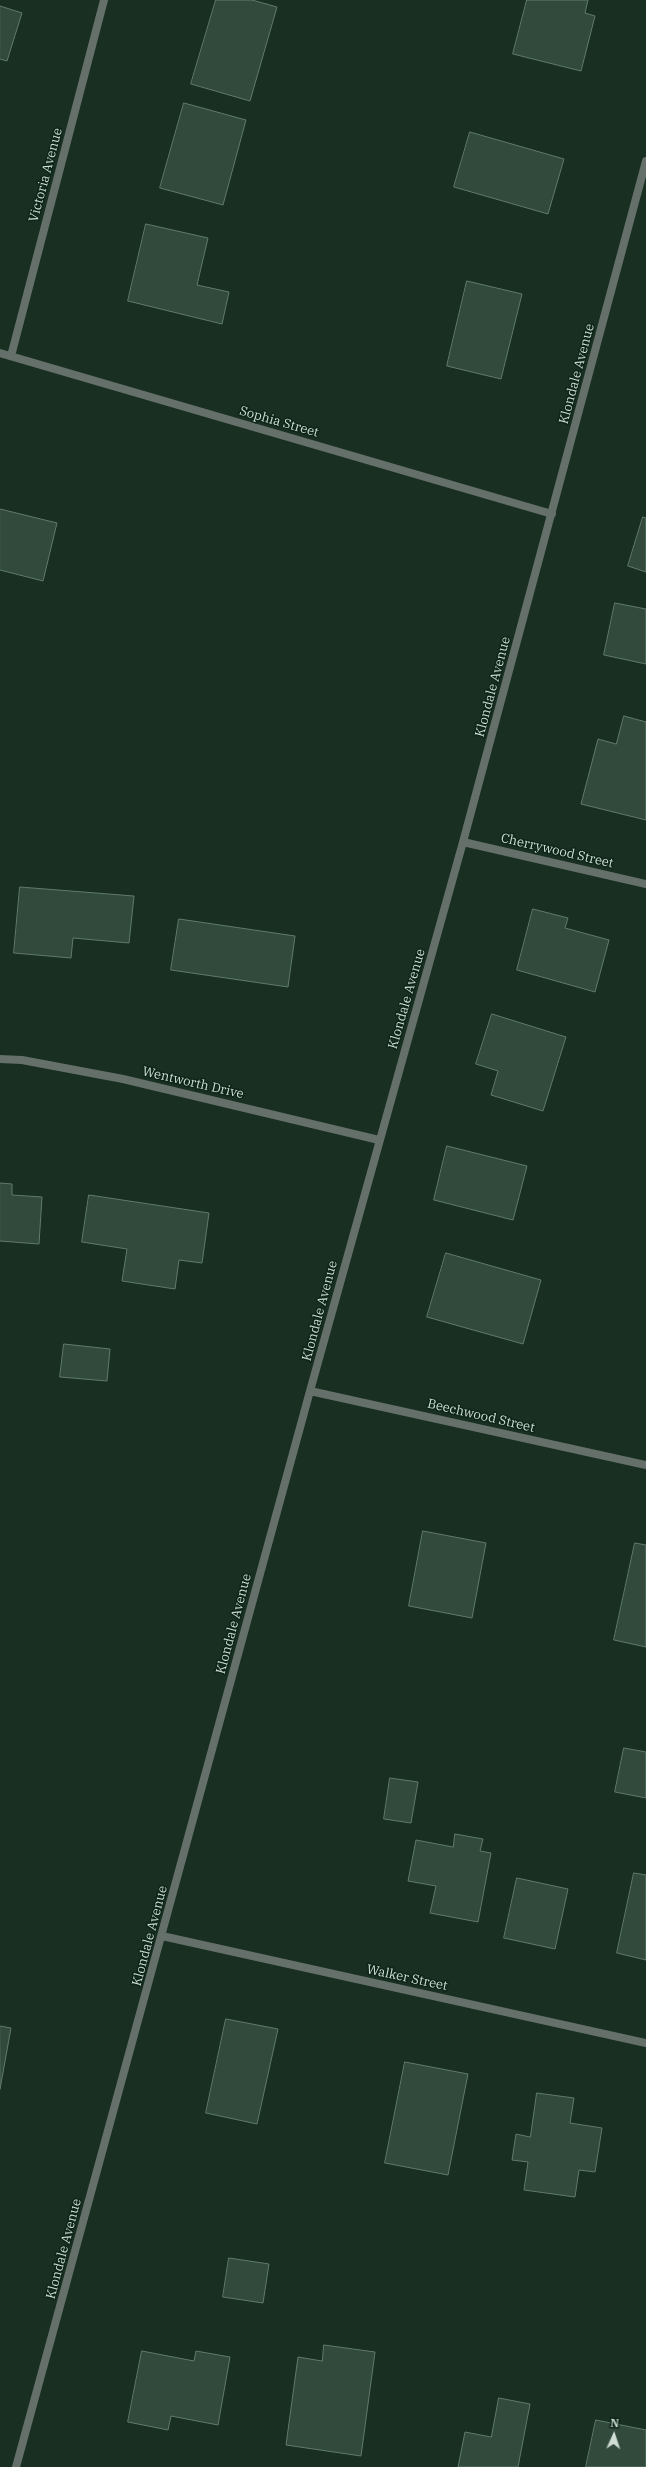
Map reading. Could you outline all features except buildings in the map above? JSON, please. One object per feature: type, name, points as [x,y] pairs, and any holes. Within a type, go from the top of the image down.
[{"type":"street","name":"Victoria Avenue","points":[[10,356],[104,0]]},
{"type":"street","name":"Klondale Avenue","points":[[16,2467],[379,1140],[463,842],[646,161]]},
{"type":"street","name":"Sophia Street","points":[[0,353],[552,514]]},
{"type":"street","name":"Cherrywood Street","points":[[463,842],[646,884]]},
{"type":"street","name":"Wentworth Drive","points":[[0,1059],[22,1060],[123,1079],[379,1140]]},
{"type":"street","name":"Beechwood Street","points":[[310,1391],[646,1466]]},
{"type":"street","name":"Walker Street","points":[[162,1936],[646,2043]]}]
